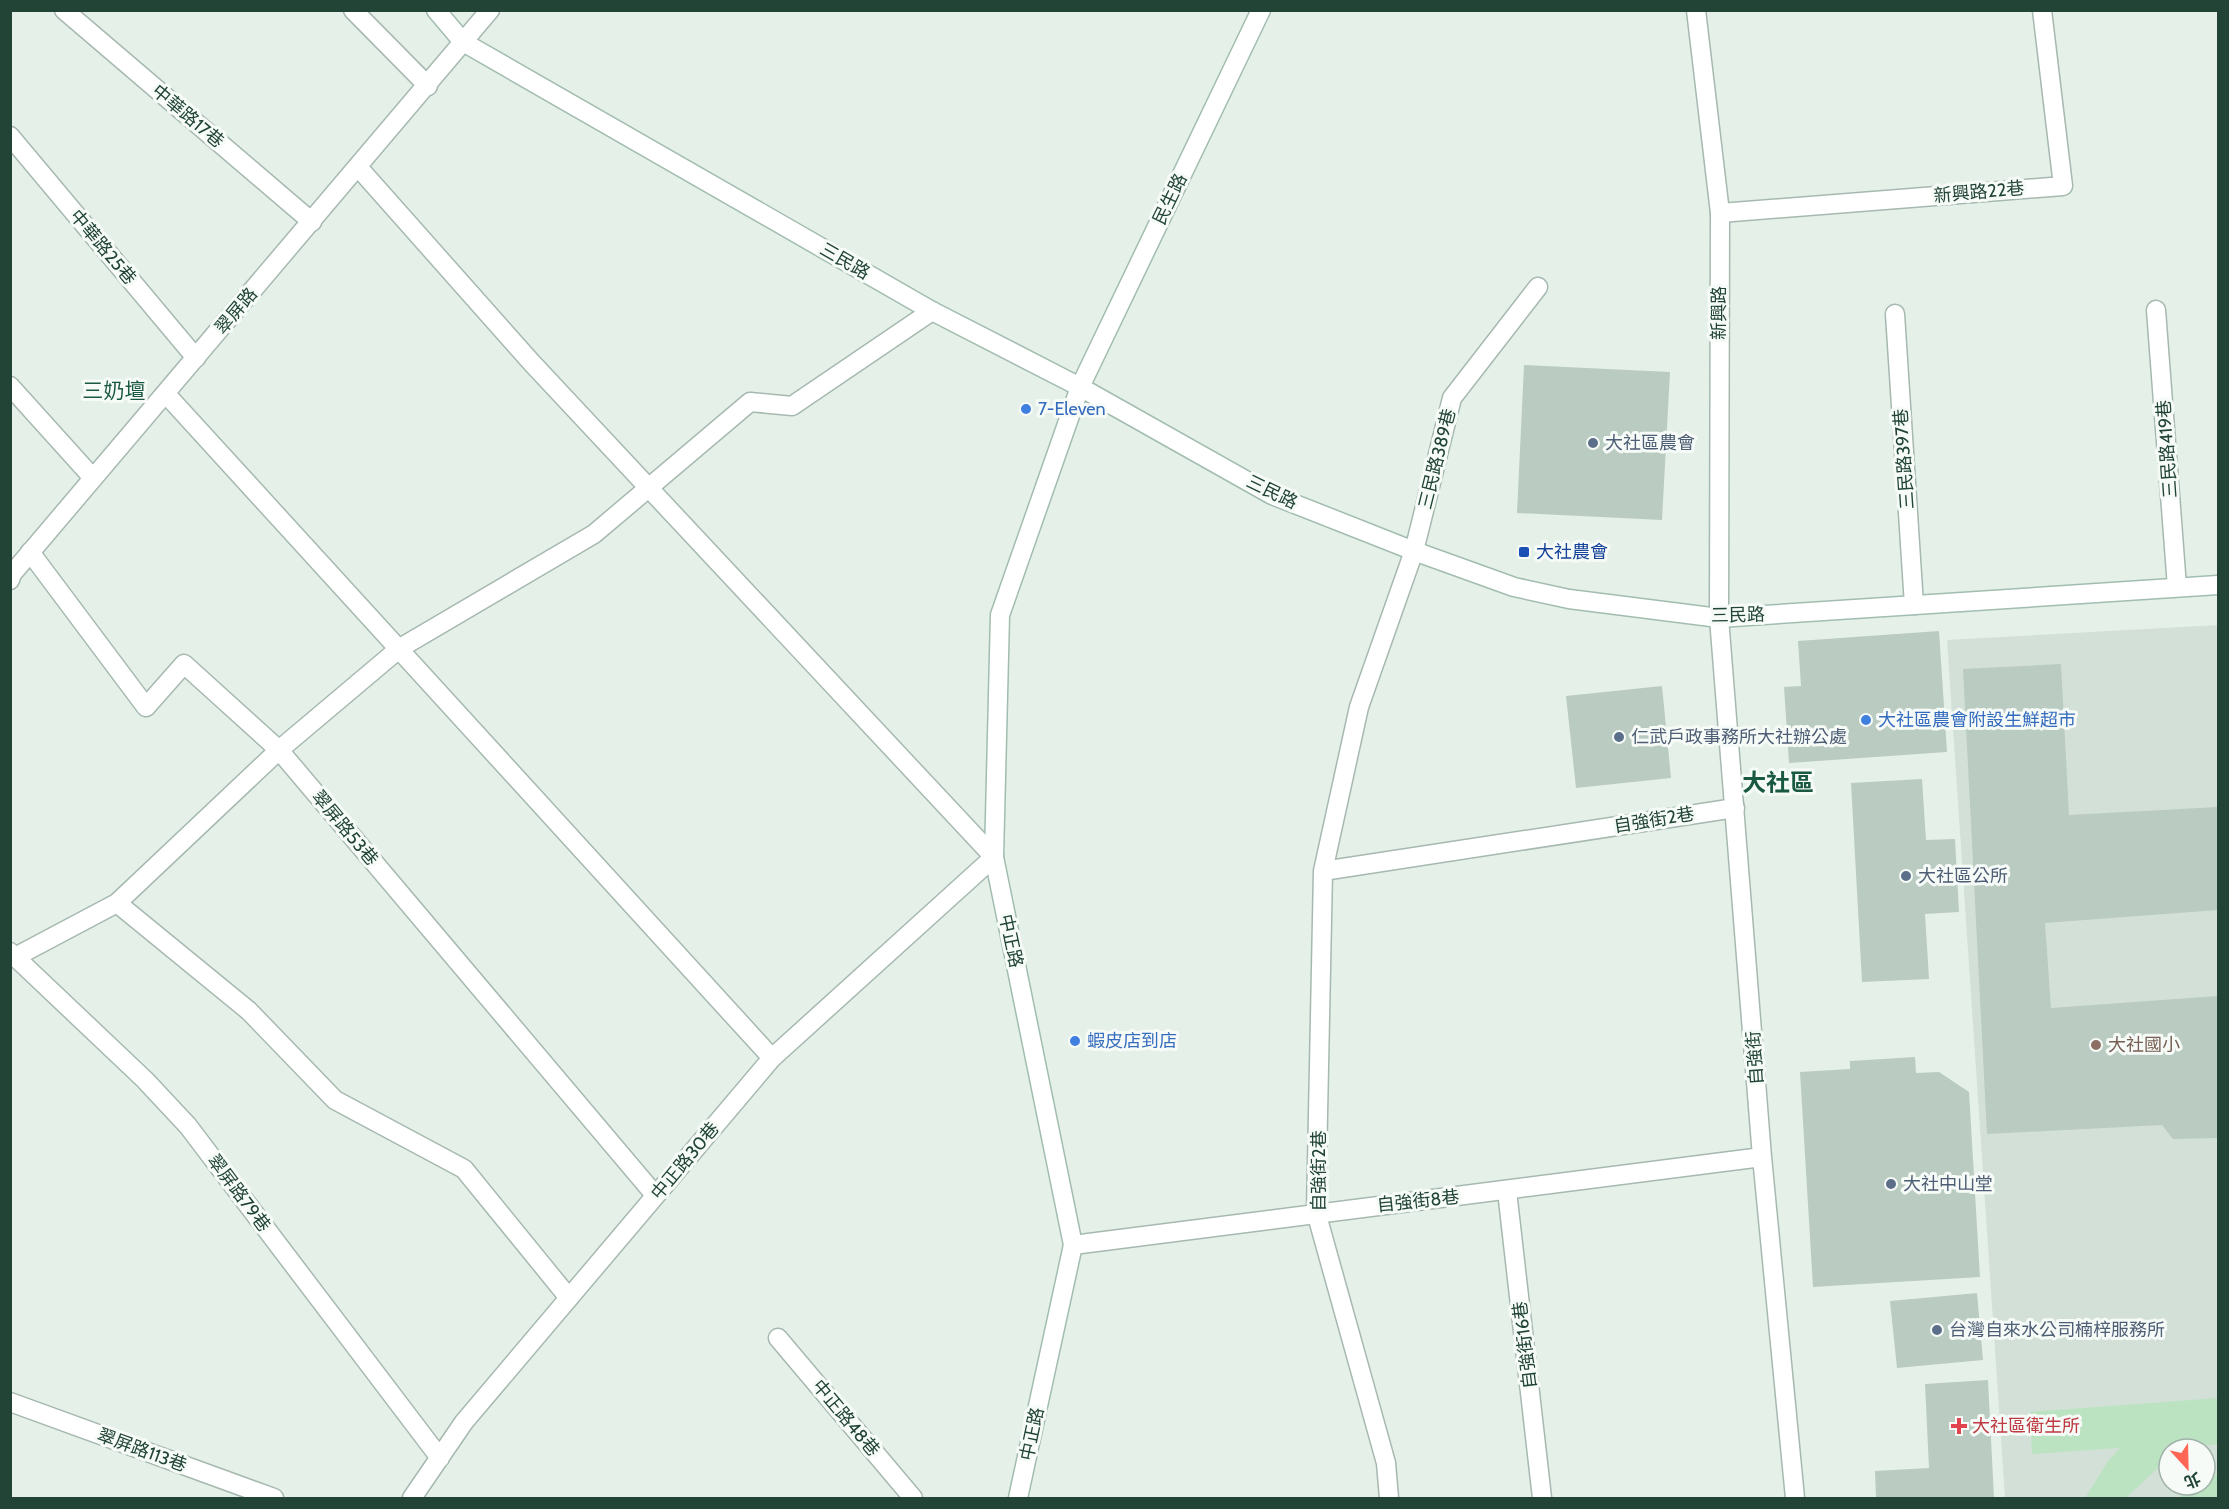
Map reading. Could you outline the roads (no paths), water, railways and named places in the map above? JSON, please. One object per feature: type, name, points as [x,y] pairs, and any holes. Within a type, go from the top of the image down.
[{"type":"street","name":"中華路17巷","points":[[64,10],[312,222]]},
{"type":"street","points":[[353,10],[428,86]]},
{"type":"street","name":"三民路","points":[[436,10],[463,42],[932,311],[1080,387],[1272,495],[1414,551],[1514,587],[1558,596],[1719,618],[2218,585]]},
{"type":"street","name":"翠屏路","points":[[11,576],[490,10]]},
{"type":"street","name":"民生路","points":[[1080,387],[1261,10]]},
{"type":"street","name":"新興路","points":[[1696,10],[1719,213],[1719,618]]},
{"type":"street","name":"新興路22巷","points":[[1719,213],[2063,186],[2042,10]]},
{"type":"street","name":"中華路25巷","points":[[10,136],[196,358]]},
{"type":"street","points":[[358,167],[531,362],[994,857]]},
{"type":"street","name":"三民路389巷","points":[[1414,551],[1452,398],[1538,287]]},
{"type":"street","name":"三民路419巷","points":[[2156,310],[2177,587]]},
{"type":"street","points":[[14,954],[117,903],[279,750],[400,648],[594,534],[750,402],[792,406],[932,311]]},
{"type":"street","name":"三民路397巷","points":[[1895,314],[1914,604]]},
{"type":"street","points":[[10,386],[93,478]]},
{"type":"street","name":"中正路","points":[[1018,1498],[1073,1245],[994,857],[1000,615],[1080,387]]},
{"type":"street","points":[[165,394],[400,648],[772,1058]]},
{"type":"street","name":"自強街2巷","points":[[1389,1498],[1386,1463],[1316,1212],[1323,870],[1359,707],[1414,551]]},
{"type":"street","name":"翠屏路53巷","points":[[30,552],[146,707],[184,664],[279,750],[655,1195]]},
{"type":"street","name":"自強街","points":[[1719,618],[1736,808],[1762,1156],[1795,1498]]},
{"type":"street","name":"自強街2巷","points":[[1323,870],[1736,808]]},
{"type":"street","name":"中正路30巷","points":[[412,1498],[464,1422],[772,1058],[994,857]]},
{"type":"street","points":[[117,903],[249,1011],[334,1100],[464,1169],[569,1298]]},
{"type":"street","name":"翠屏路79巷","points":[[14,954],[188,1126],[440,1458]]},
{"type":"street","name":"自強街8巷","points":[[1073,1245],[1316,1212],[1507,1191],[1762,1156]]},
{"type":"street","name":"自強街16巷","points":[[1507,1191],[1542,1498]]},
{"type":"street","name":"中正路48巷","points":[[778,1338],[913,1498]]},
{"type":"street","name":"翠屏路113巷","points":[[10,1402],[274,1498]]},
{"type":"place","name":"7-Eleven","points":[[1026,409]]},
{"type":"place","name":"大社區農會","points":[[1593,443]]},
{"type":"place","name":"大社農會","points":[[1524,552]]},
{"type":"place","name":"大社區農會附設生鮮超市","points":[[1866,720]]},
{"type":"place","name":"仁武戶政事務所大社辦公處","points":[[1619,737]]},
{"type":"place","name":"大社區公所","points":[[1906,876]]},
{"type":"place","name":"蝦皮店到店","points":[[1075,1041]]},
{"type":"place","name":"大社國小","points":[[2096,1045]]},
{"type":"place","name":"大社中山堂","points":[[1891,1184]]},
{"type":"place","name":"台灣自來水公司楠梓服務所","points":[[1937,1330]]},
{"type":"place","name":"大社區衛生所","points":[[1959,1426]]},
{"type":"district","name":"三奶壇","points":[[114,391]]},
{"type":"district","name":"大社區","points":[[1778,783]]}]
